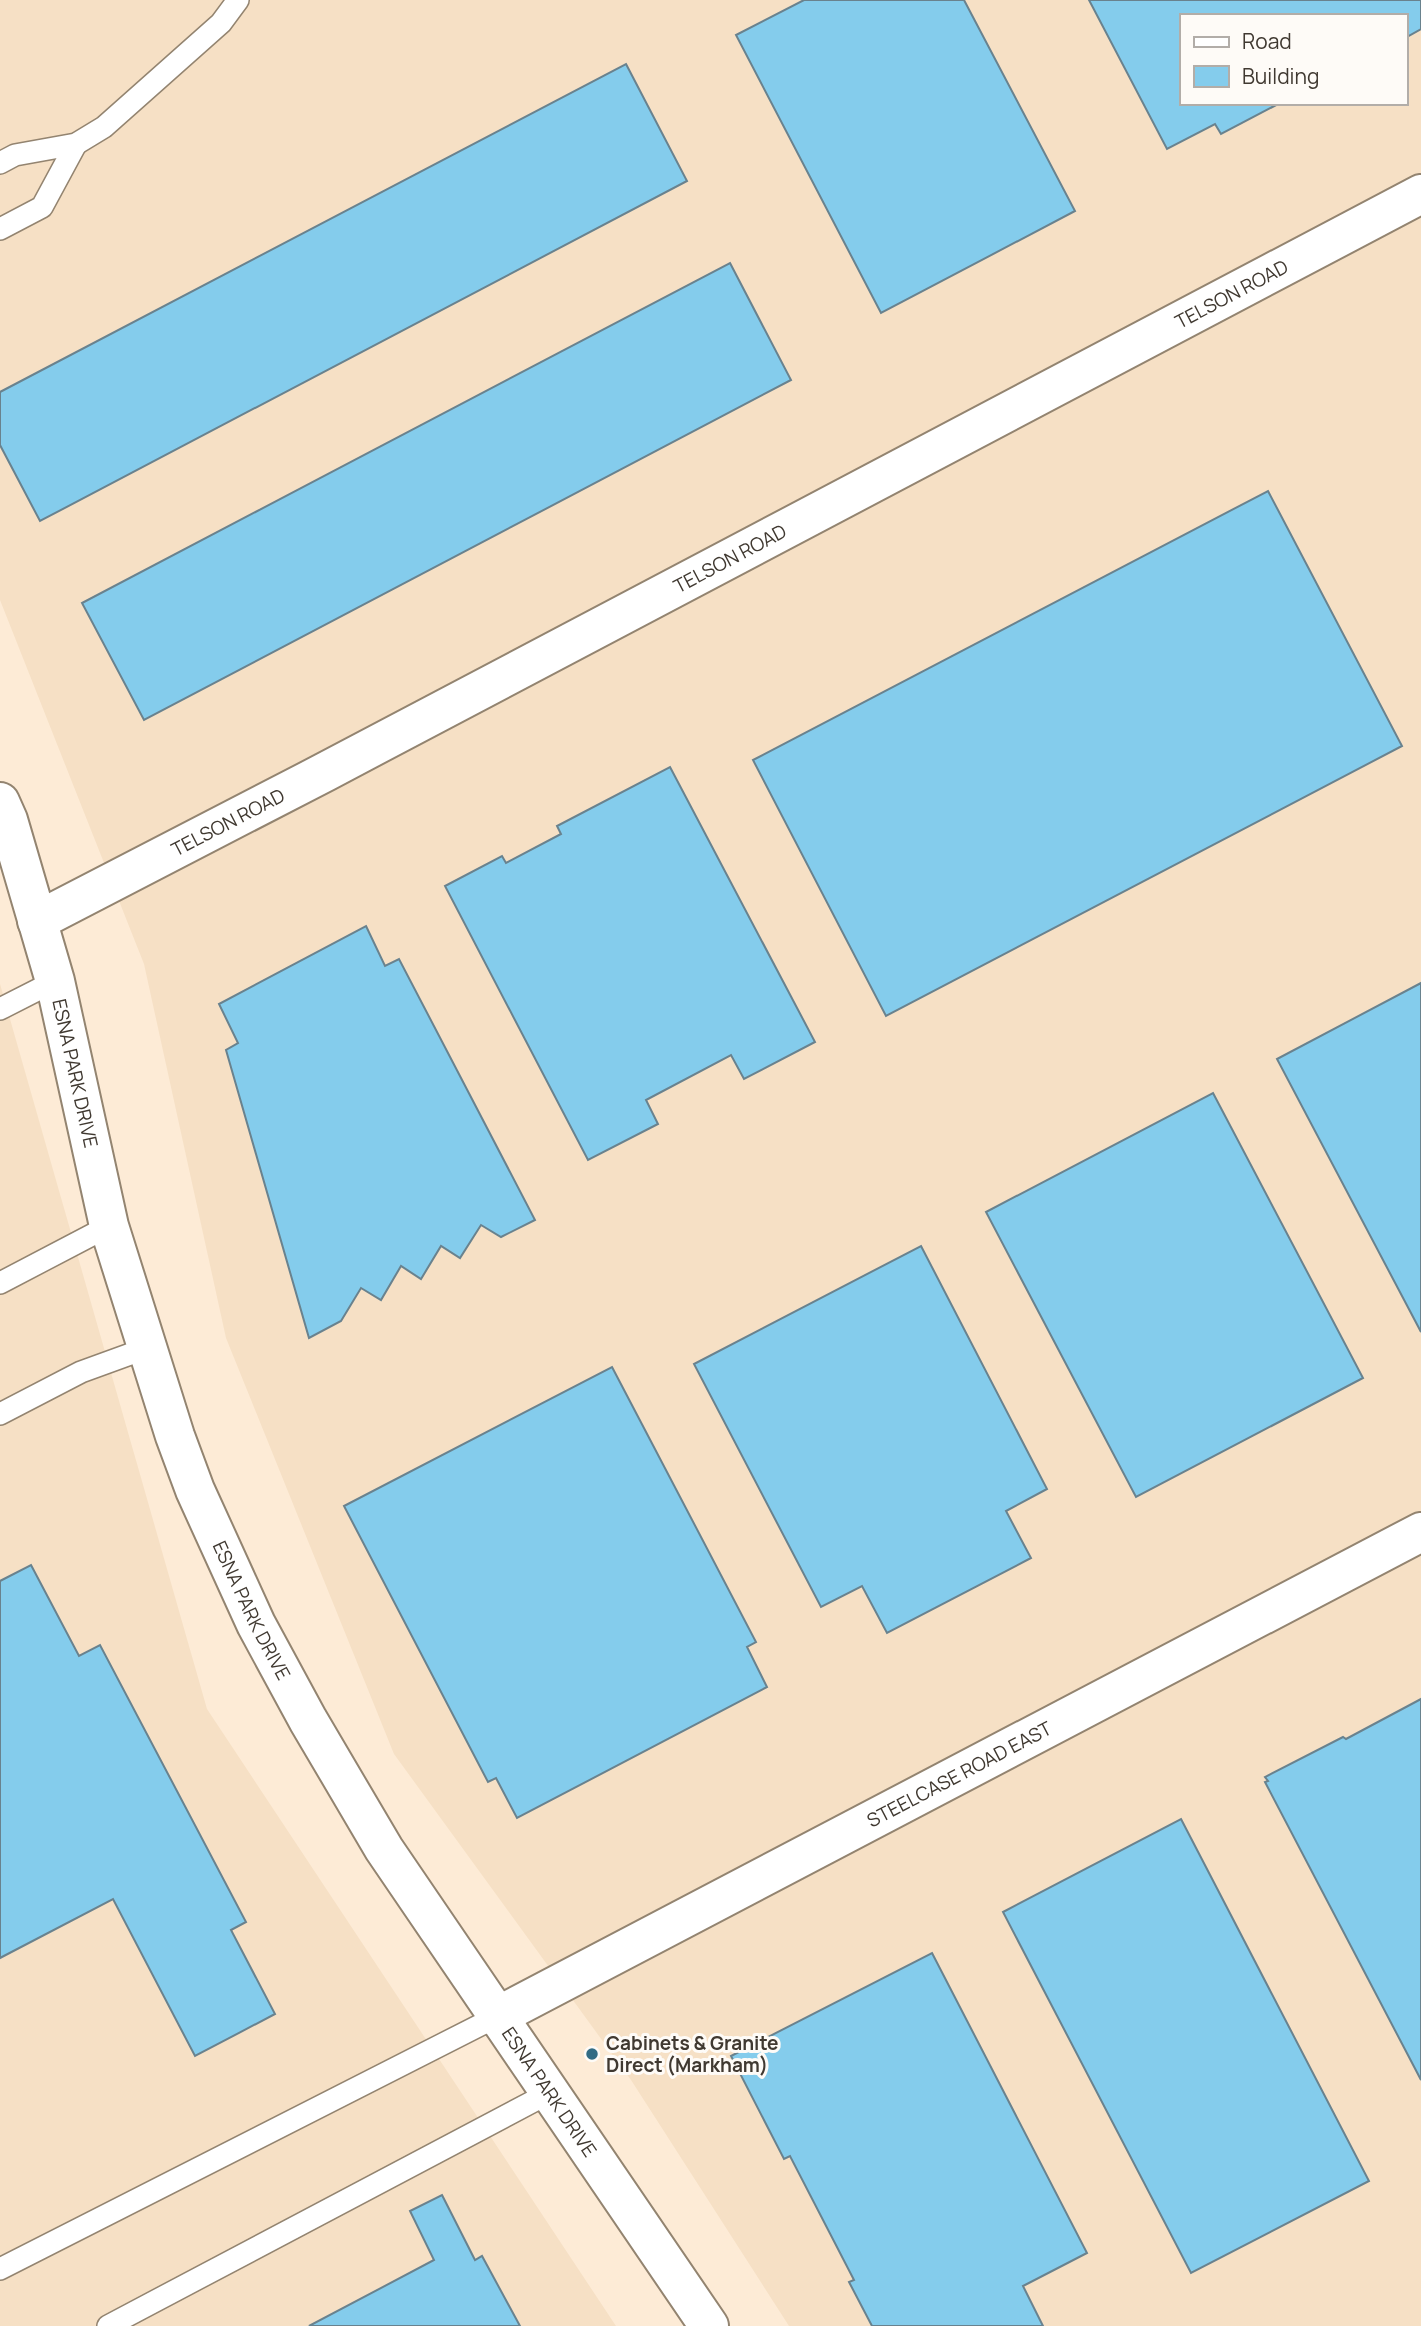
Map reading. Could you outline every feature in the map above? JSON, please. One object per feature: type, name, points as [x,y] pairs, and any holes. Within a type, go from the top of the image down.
[{"type":"street","name":"TELSON ROAD","points":[[37,921],[1421,194]]},
{"type":"street","name":"ESNA PARK DRIVE","points":[[0,802],[8,820],[55,981],[109,1226],[195,1490],[256,1624],[308,1720],[384,1849],[709,2326]]},
{"type":"street","name":"STEELCASE ROAD EAST","points":[[496,2017],[1421,1532]]},
{"type":"lane","points":[[0,163],[15,155],[76,144],[104,127],[221,23],[238,0]]},
{"type":"lane","points":[[0,229],[42,206],[76,144]]},
{"type":"lane","points":[[0,1009],[55,981]]},
{"type":"lane","points":[[0,1283],[109,1226]]},
{"type":"lane","points":[[0,1414],[81,1372],[148,1349]]},
{"type":"lane","points":[[0,2269],[496,2017]]},
{"type":"lane","points":[[108,2326],[549,2093]]},
{"type":"shaded area","points":[[0,0],[1421,0],[1421,2326],[789,2326],[631,2080],[394,1754],[226,1338],[144,964],[0,600]]},
{"type":"shaded area","points":[[0,984],[207,1709],[616,2326],[0,2326]]},
{"type":"building","points":[[804,0],[964,0],[1075,211],[881,313],[736,35]]},
{"type":"building","points":[[1089,0],[1421,0],[1421,29],[1407,37],[1407,14],[1180,14],[1180,105],[1276,105],[1221,134],[1215,124],[1167,149]]},
{"type":"building","points":[[626,64],[687,181],[40,521],[0,445],[0,392]]},
{"type":"building","points":[[730,263],[791,380],[144,720],[82,603]]},
{"type":"building","points":[[1268,491],[1402,746],[886,1016],[753,760]]},
{"type":"building","points":[[670,767],[815,1042],[744,1079],[731,1055],[646,1100],[658,1124],[588,1160],[445,886],[502,856],[506,863],[561,834],[557,826]]},
{"type":"building","points":[[366,926],[385,966],[399,959],[535,1220],[501,1237],[481,1225],[460,1258],[441,1246],[421,1279],[401,1266],[381,1300],[361,1288],[341,1321],[309,1338],[226,1050],[238,1043],[219,1004]]},
{"type":"building","points":[[1421,983],[1421,1332],[1277,1059]]},
{"type":"building","points":[[1213,1093],[1363,1378],[1136,1497],[986,1212]]},
{"type":"building","points":[[921,1246],[1047,1489],[1006,1511],[1031,1558],[887,1633],[862,1586],[821,1607],[694,1364]]},
{"type":"building","points":[[612,1367],[756,1642],[747,1647],[767,1687],[517,1818],[496,1778],[488,1782],[344,1506]]},
{"type":"building","points":[[31,1565],[79,1656],[100,1645],[246,1922],[231,1930],[275,2014],[195,2056],[113,1899],[0,1958],[0,1581]]},
{"type":"building","points":[[1421,1699],[1421,2080],[1265,1782],[1268,1781],[1265,1777],[1343,1737],[1346,1739]]},
{"type":"building","points":[[1181,1819],[1369,2181],[1191,2273],[1003,1912]]},
{"type":"building","points":[[932,1953],[1087,2253],[1023,2286],[1043,2326],[872,2326],[849,2282],[854,2280],[790,2156],[784,2159],[731,2056]]},
{"type":"building","points":[[442,2195],[475,2260],[482,2256],[520,2326],[309,2326],[434,2260],[410,2211]]},
{"type":"place","name":"Cabinets & Granite Direct (Markham)","points":[[592,2054]]}]
